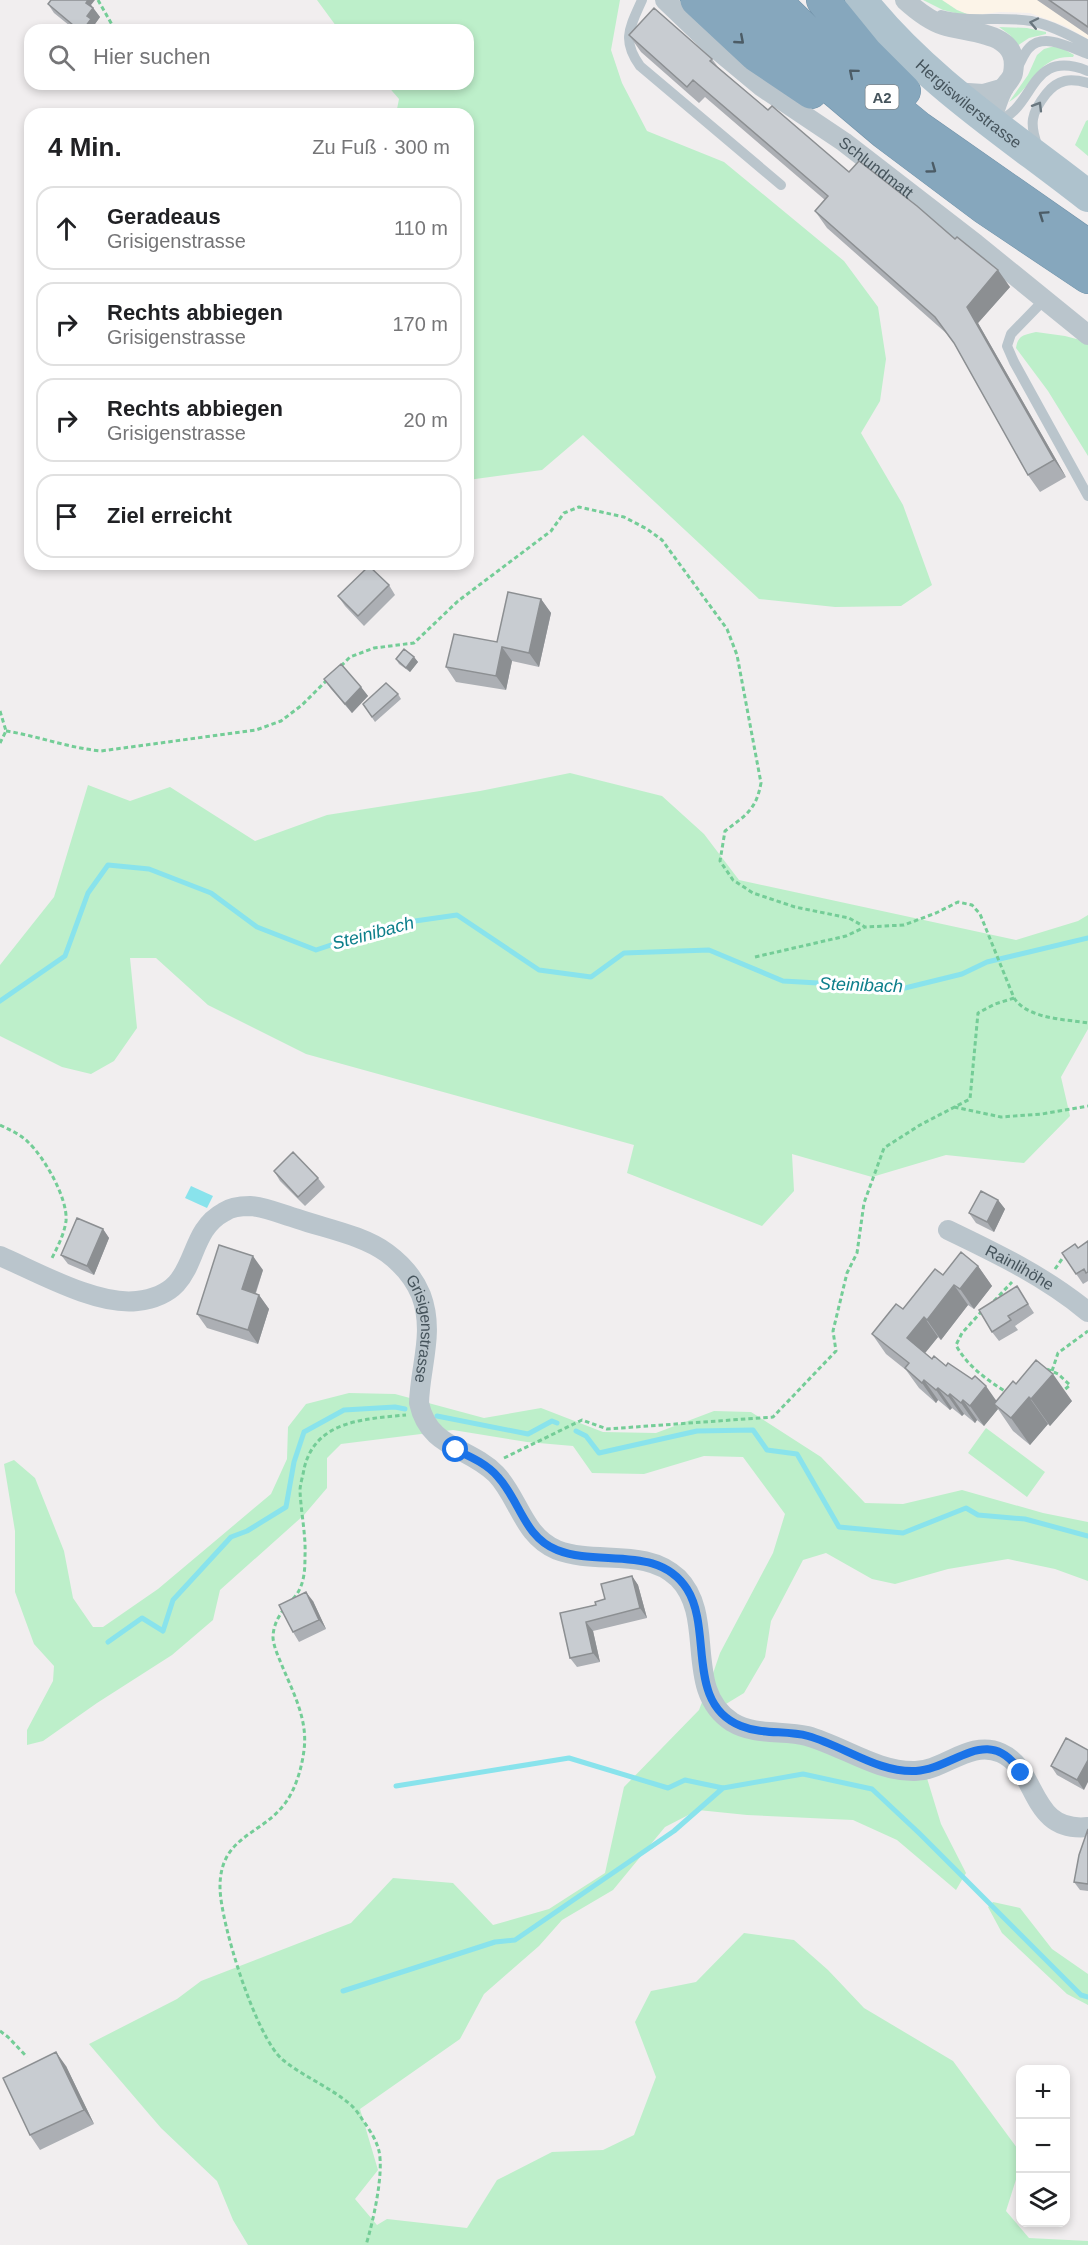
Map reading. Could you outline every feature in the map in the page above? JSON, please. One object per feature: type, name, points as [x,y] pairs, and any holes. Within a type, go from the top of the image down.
[{"type":"highway","points":[[697,0],[738,40],[776,69],[842,112],[885,133]]},
{"type":"highway","name":"A2","points":[[736,0],[808,68],[885,133],[985,208],[1088,277]]},
{"type":"highway","name":"A2","points":[[774,0],[833,57],[920,128],[1088,246]]},
{"type":"highway","points":[[823,0],[866,53],[999,184]]},
{"type":"main road","name":"Hergiswilerstrasse","points":[[861,0],[892,36],[951,92],[1088,196]]},
{"type":"street","name":"Schlundmatt","points":[[665,0],[737,67],[762,87],[844,142],[976,244],[1088,335]]},
{"type":"street","points":[[909,4],[927,18],[941,25],[1002,40],[1012,56],[1008,82],[991,123]]},
{"type":"street","points":[[951,92],[983,94],[1008,82]]},
{"type":"street","name":"Grisigenstrasse","points":[[0,1256],[101,1298],[125,1302],[153,1297],[171,1289],[181,1280],[204,1231],[215,1217],[225,1211],[242,1207],[268,1210],[357,1238],[379,1248],[397,1260],[410,1275],[420,1294],[426,1315],[428,1335],[420,1394],[421,1413]]},
{"type":"street","name":"Rainlihöhe","points":[[948,1230],[1023,1268],[1066,1294],[1088,1312]]},
{"type":"street","points":[[421,1413],[436,1436],[485,1465],[504,1484],[529,1528],[549,1546],[583,1556],[646,1561],[664,1568],[680,1580],[687,1589],[695,1608],[706,1685],[719,1709],[733,1722],[752,1729],[808,1736],[887,1767],[906,1771],[932,1768],[972,1751],[995,1751],[1007,1756],[1016,1765],[1042,1808],[1053,1819],[1066,1826],[1088,1827]]},
{"type":"lane","points":[[642,0],[628,39],[629,48],[640,66],[781,185]]},
{"type":"lane","points":[[909,4],[946,17],[967,20],[1030,21],[1058,29],[1088,45]]},
{"type":"lane","points":[[1008,82],[1028,49],[1035,44],[1044,41],[1054,42],[1088,54]]},
{"type":"lane","points":[[991,123],[1002,120],[1012,112],[1045,71],[1053,66],[1070,66],[1088,71]]},
{"type":"lane","points":[[1043,161],[1032,127],[1035,110],[1052,86],[1060,81],[1088,83]]},
{"type":"lane","points":[[1044,300],[1011,334],[1007,346],[1088,496]]},
{"type":"path","points":[[98,0],[112,24]]},
{"type":"path","points":[[6,731],[35,735],[87,750],[101,751],[256,730],[281,721],[302,705],[350,657],[374,648],[414,644],[458,601],[551,531],[564,513],[579,507],[624,517],[662,540],[727,629],[737,655],[761,783],[758,801],[750,813],[725,831],[720,861],[734,880],[753,893],[795,907],[849,918],[865,927]]},
{"type":"path","points":[[0,711],[6,731],[0,743]]},
{"type":"path","points":[[754,957],[846,936],[865,927],[904,925],[936,914],[958,902],[972,905],[980,914],[1014,998],[1020,1006],[1028,1011],[1088,1023]]},
{"type":"path","points":[[485,1465],[519,1452],[582,1420],[607,1429],[773,1417],[836,1351],[833,1331],[847,1273],[857,1253],[864,1203],[884,1148],[970,1099],[978,1013],[1014,998]]},
{"type":"path","points":[[954,1107],[1001,1117],[1042,1114],[1088,1106]]},
{"type":"path","points":[[0,1125],[23,1138],[38,1153],[53,1178],[64,1205],[66,1214],[63,1234],[43,1275]]},
{"type":"path","points":[[1062,1259],[1070,1255]]},
{"type":"path","points":[[1012,1394],[1005,1392],[972,1369],[956,1345],[976,1315],[996,1300],[1023,1268]]},
{"type":"path","points":[[1052,1371],[1058,1353],[1088,1331]]},
{"type":"path","points":[[1047,1369],[1058,1374],[1070,1385],[1061,1392]]},
{"type":"path","points":[[366,2245],[378,2183],[379,2153],[374,2136],[353,2106],[280,2059],[256,2020],[243,1985],[224,1916],[220,1888],[223,1865],[236,1842],[263,1825],[286,1802],[299,1774],[304,1749],[304,1725],[273,1637],[275,1622],[283,1609],[299,1592],[305,1573],[300,1488],[306,1459],[319,1439],[337,1426],[369,1418],[421,1413]]},
{"type":"path","points":[[0,2031],[27,2057]]},
{"type":"shaded area","points":[[942,0],[1088,0],[1088,39],[1065,26],[1030,13],[1000,12],[967,16]]},
{"type":"green space","points":[[317,0],[620,0],[611,50],[622,83],[647,131],[724,162],[844,261],[878,307],[886,359],[880,401],[861,433],[903,505],[932,585],[901,606],[835,607],[759,599],[583,435],[542,470],[474,479],[474,108],[397,108],[399,99],[391,90],[474,90],[474,24],[335,24]]},
{"type":"green space","points":[[923,0],[942,0],[967,16],[943,10]]},
{"type":"green space","points":[[999,27],[1027,28],[1046,32],[1046,34],[1029,38],[1017,46],[1010,35]]},
{"type":"green space","points":[[1051,47],[1060,47],[1074,55],[1051,61],[1044,66],[1009,102],[1028,75],[1037,55]]},
{"type":"green space","points":[[1088,120],[1088,156],[1075,145]]},
{"type":"green space","points":[[1036,332],[1088,342],[1088,456],[1048,391],[1016,348],[1020,338]]},
{"type":"green space","points":[[570,773],[662,796],[704,834],[739,880],[1016,940],[1078,921],[1088,915],[1088,1029],[1061,1077],[1070,1116],[1024,1163],[946,1155],[872,1177],[792,1154],[794,1191],[762,1226],[627,1173],[634,1145],[306,1054],[208,1005],[156,958],[130,958],[137,1028],[114,1061],[91,1074],[62,1067],[0,1036],[0,965],[54,897],[88,785],[130,801],[170,787],[255,841],[327,815],[480,791]]},
{"type":"green space","points":[[349,1393],[395,1394],[484,1418],[541,1408],[603,1432],[656,1433],[714,1411],[751,1412],[821,1457],[865,1503],[903,1504],[962,1490],[1043,1513],[1088,1522],[1088,1581],[1055,1569],[1008,1559],[948,1569],[895,1584],[872,1579],[826,1553],[803,1560],[771,1621],[765,1657],[744,1693],[721,1707],[709,1685],[720,1653],[773,1553],[785,1514],[743,1457],[704,1456],[644,1474],[592,1473],[573,1446],[527,1442],[453,1430],[341,1444],[327,1458],[327,1488],[304,1515],[220,1590],[213,1620],[172,1655],[43,1741],[27,1745],[27,1730],[53,1681],[54,1666],[34,1644],[15,1592],[15,1531],[4,1464],[14,1460],[35,1478],[64,1551],[73,1598],[93,1627],[103,1627],[158,1589],[271,1494],[287,1459],[288,1427],[306,1404]]},
{"type":"green space","points":[[986,1428],[1045,1472],[1027,1497],[968,1453]]},
{"type":"green space","points":[[704,1697],[714,1710],[926,1775],[941,1824],[966,1873],[956,1890],[897,1840],[853,1820],[747,1815],[698,1810],[665,1827],[613,1890],[562,1920],[539,1946],[484,1994],[460,2039],[360,2109],[378,2170],[355,2199],[377,2225],[387,2219],[467,2228],[497,2180],[552,2152],[603,2150],[634,2135],[656,2077],[635,2022],[651,1991],[696,1982],[744,1933],[794,1940],[828,1970],[864,2008],[953,2061],[1016,2147],[1016,2180],[1006,2211],[1016,2223],[1016,2227],[1020,2227],[1029,2238],[1088,2241],[1088,2245],[248,2245],[233,2220],[217,2181],[161,2128],[89,2044],[177,1999],[201,1981],[351,1923],[393,1878],[453,1883],[493,1925],[549,1909],[605,1873],[624,1787],[699,1710]]},
{"type":"green space","points":[[993,1902],[1020,1908],[1052,1949],[1088,1974],[1088,2005],[1067,1994],[1002,1933],[988,1907]]},
{"type":"water","points":[[191,1186],[213,1196],[207,1208],[185,1198]]},
{"type":"building","points":[[51,0],[88,0],[86,3],[93,8],[87,16],[91,19],[87,24],[72,24],[48,4]]},
{"type":"building","points":[[1049,0],[1088,0],[1088,27]]},
{"type":"building","points":[[654,8],[712,59],[710,61],[768,110],[772,106],[849,172],[859,161],[955,239],[957,237],[998,270],[967,307],[1054,460],[1028,475],[954,343],[935,317],[815,211],[828,196],[693,80],[687,87],[629,35]]},
{"type":"building","points":[[365,570],[373,570],[389,585],[358,616],[338,596]]},
{"type":"building","points":[[508,592],[541,599],[529,653],[502,647],[496,676],[446,667],[454,634],[497,642]]},
{"type":"building","points":[[404,649],[414,657],[406,668],[396,659]]},
{"type":"building","points":[[341,664],[361,687],[345,704],[324,679]]},
{"type":"building","points":[[386,683],[398,694],[372,717],[363,704]]},
{"type":"building","points":[[293,1152],[318,1178],[298,1197],[274,1171]]},
{"type":"building","points":[[981,1191],[998,1200],[987,1222],[969,1213]]},
{"type":"building","points":[[77,1218],[103,1229],[87,1266],[61,1255]]},
{"type":"building","points":[[1088,1241],[1088,1272],[1086,1273],[1084,1269],[1076,1274],[1062,1253],[1075,1244],[1078,1248]]},
{"type":"building","points":[[219,1245],[253,1256],[242,1289],[259,1295],[248,1330],[197,1314]]},
{"type":"building","points":[[961,1252],[978,1266],[960,1289],[954,1285],[927,1320],[924,1317],[907,1338],[932,1359],[934,1356],[946,1366],[948,1363],[972,1379],[975,1376],[986,1386],[970,1406],[963,1400],[961,1403],[950,1394],[948,1396],[938,1388],[936,1390],[924,1380],[922,1383],[905,1368],[909,1363],[872,1334],[896,1304],[903,1309],[935,1269],[943,1275]]},
{"type":"building","points":[[1017,1286],[1028,1304],[1008,1316],[1011,1320],[992,1332],[979,1310]]},
{"type":"building","points":[[1036,1360],[1053,1374],[1011,1418],[994,1404],[1013,1381],[1016,1384]]},
{"type":"building","points":[[632,1576],[640,1608],[586,1622],[593,1653],[570,1658],[560,1613],[596,1605],[595,1602],[605,1599],[601,1584]]},
{"type":"building","points":[[306,1592],[319,1620],[293,1632],[279,1605]]},
{"type":"building","points":[[1066,1738],[1088,1750],[1088,1760],[1077,1780],[1051,1766]]},
{"type":"building","points":[[1088,1829],[1088,1884],[1074,1882],[1079,1855]]},
{"type":"building","points":[[56,2052],[84,2110],[30,2135],[3,2078]]},
{"type":"waterway","name":"Steinibach","points":[[0,1001],[65,956],[88,893],[108,865],[149,869],[211,893],[257,927],[316,950],[394,924],[457,915],[539,970],[591,977],[624,953],[709,950],[783,981],[905,988],[962,974],[987,962],[1088,938]]},
{"type":"waterway","points":[[108,1642],[142,1618],[163,1631],[173,1600],[231,1537],[247,1531],[286,1507],[294,1462],[304,1432],[344,1410],[395,1407],[405,1409]]},
{"type":"waterway","points":[[437,1416],[528,1434],[552,1421],[557,1423]]},
{"type":"waterway","points":[[576,1431],[586,1436],[599,1453],[697,1431],[753,1430],[767,1450],[797,1454],[839,1527],[903,1533],[966,1508],[978,1515],[1025,1519],[1088,1536]]},
{"type":"waterway","points":[[396,1786],[569,1758],[668,1788],[685,1780],[723,1788],[803,1774],[872,1789],[1081,1995],[1088,1997]]},
{"type":"waterway","points":[[343,1991],[495,1942],[515,1940],[674,1831],[723,1788]]},
{"type":"route","points":[[456,1450],[485,1465],[498,1477],[529,1528],[542,1541],[556,1550],[572,1555],[646,1561],[673,1573],[687,1589],[695,1608],[704,1677],[709,1694],[719,1709],[733,1722],[752,1729],[808,1736],[897,1770],[914,1771],[932,1768],[964,1753],[985,1750],[1007,1756],[1021,1773]]}]
